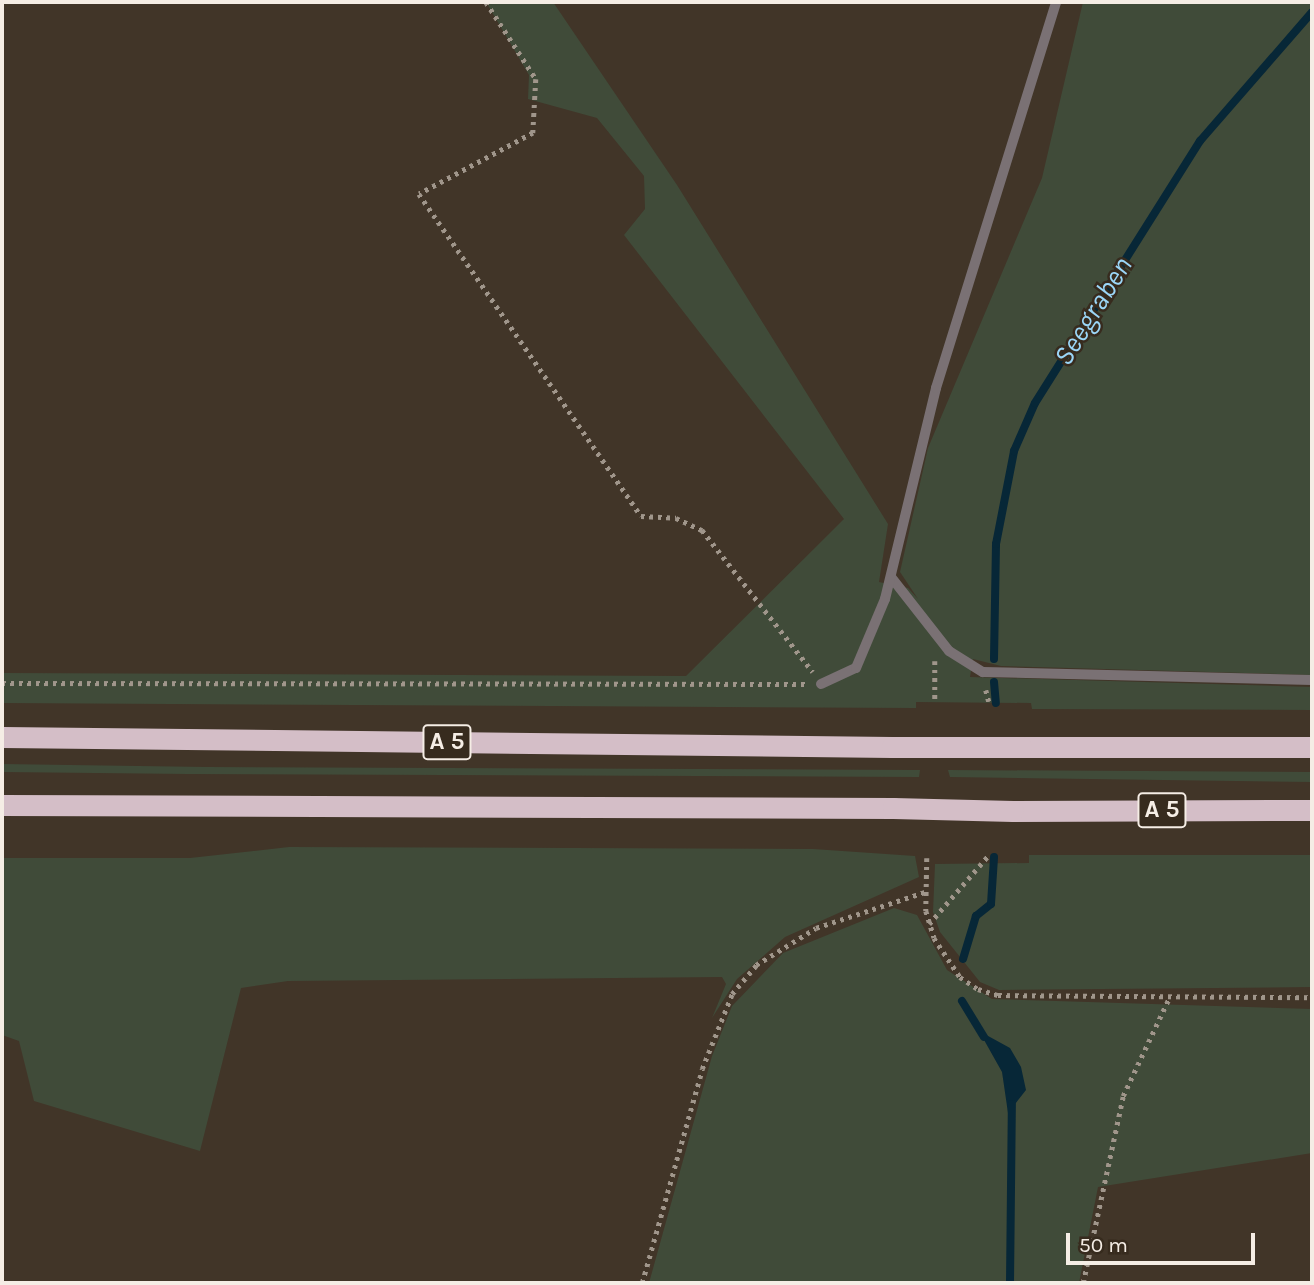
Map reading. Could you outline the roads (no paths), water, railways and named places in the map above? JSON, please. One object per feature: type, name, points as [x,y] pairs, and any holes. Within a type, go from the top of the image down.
[{"type":"highway","name":"A 5","points":[[2,737],[892,747],[1312,747]]},
{"type":"highway","name":"A 5","points":[[2,805],[893,808],[1013,811],[1312,810]]},
{"type":"lane","points":[[821,684],[856,668],[891,577],[936,388],[1056,2]]},
{"type":"lane","points":[[891,577],[935,636],[983,672],[1312,680]]},
{"type":"water","points":[[979,1031],[1010,1048],[1021,1067],[1026,1090],[1008,1113],[1002,1072]]},
{"type":"waterway","name":"Seegraben","points":[[994,659],[996,544],[1014,451],[1035,403],[1200,141],[1312,12]]},
{"type":"waterway","points":[[994,682],[996,703]]},
{"type":"waterway","points":[[963,959],[976,916],[991,904],[994,857]]},
{"type":"waterway","points":[[962,1001],[984,1037]]},
{"type":"waterway","points":[[1010,1283],[1012,1104]]}]
